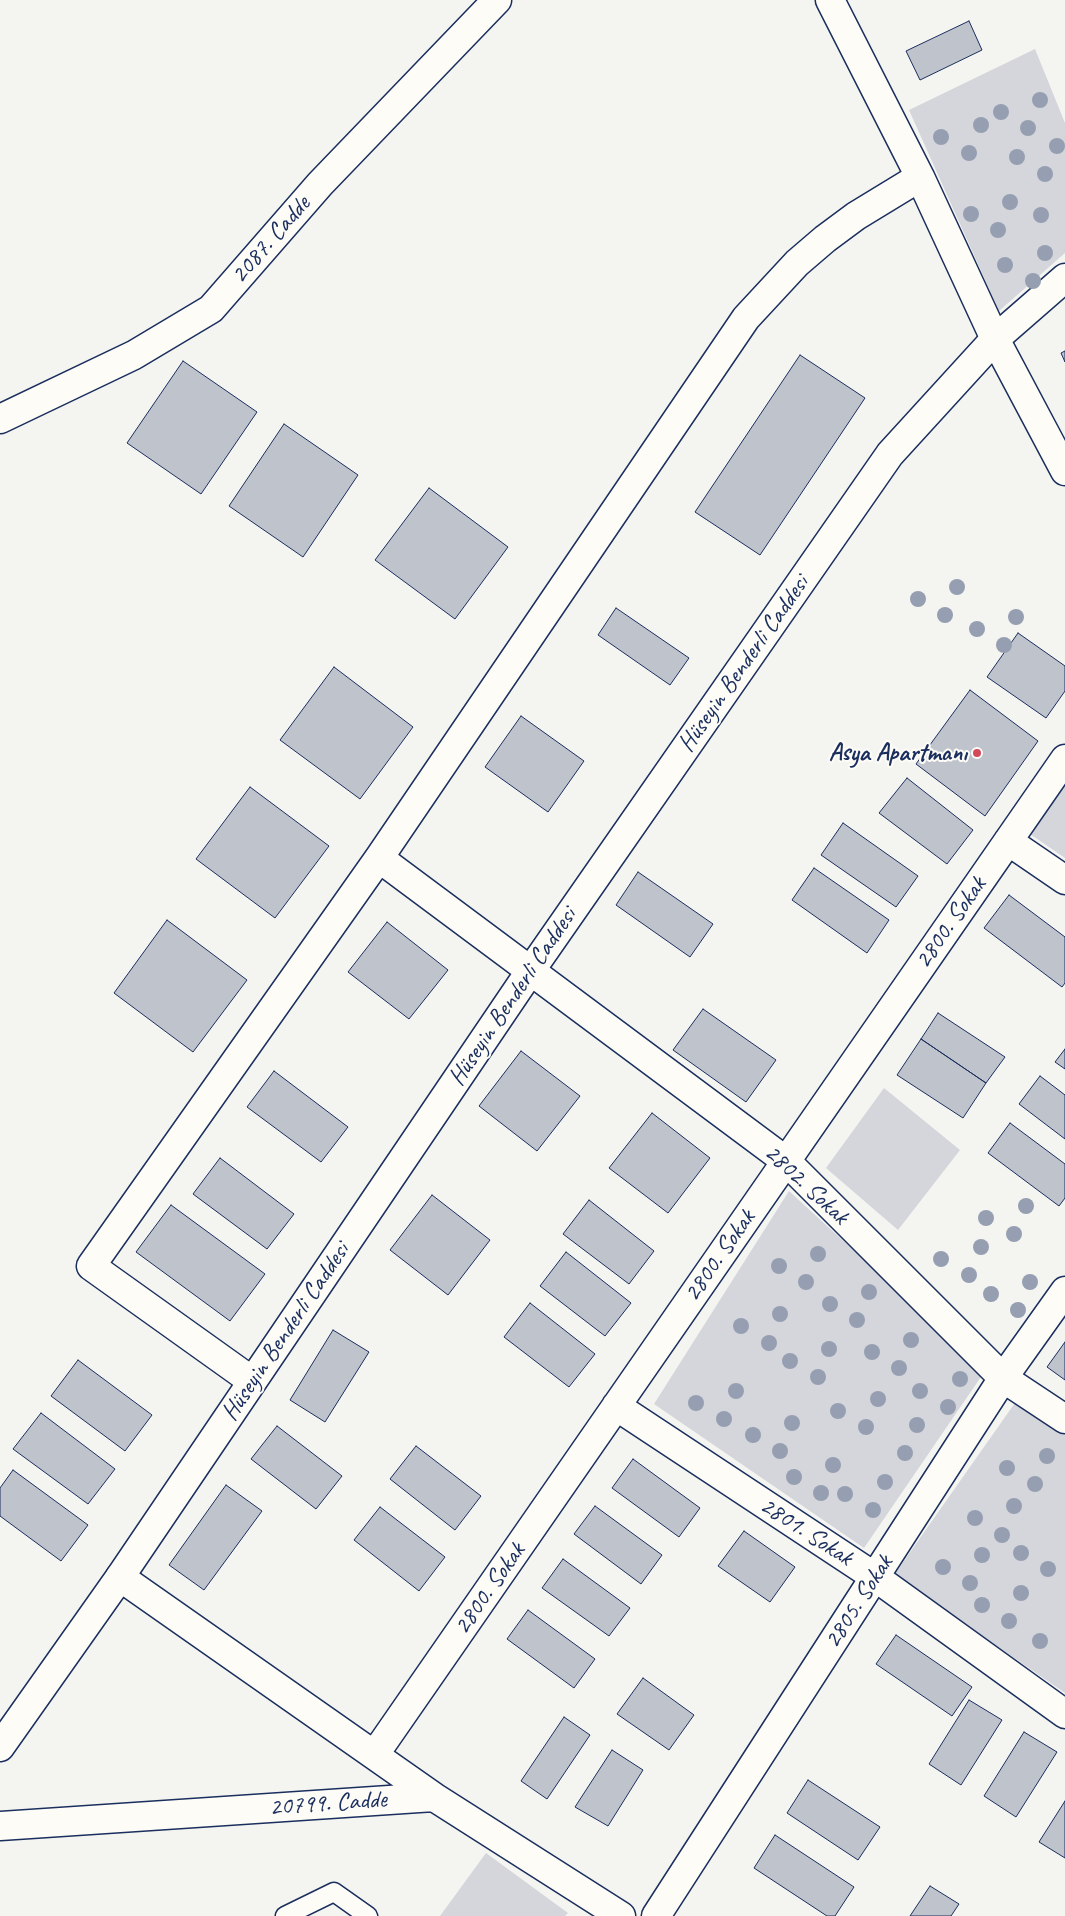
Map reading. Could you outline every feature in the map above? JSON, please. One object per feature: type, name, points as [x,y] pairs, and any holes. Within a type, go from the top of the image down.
[{"type":"street","name":"2087. Cadde","points":[[0,418],[134,355],[211,309],[320,184],[497,0]]},
{"type":"street","points":[[830,0],[920,177],[995,339],[1065,471]]},
{"type":"street","points":[[252,1381],[91,1266],[380,858],[746,318],[784,277],[826,239],[864,211],[920,177]]},
{"type":"street","name":"Hüseyin Benderli Caddesi","points":[[0,1747],[120,1577],[531,970],[890,454],[995,339],[1065,278]]},
{"type":"street","name":"2800. Sokak","points":[[375,1754],[1065,758]]},
{"type":"street","points":[[1008,841],[1065,880]]},
{"type":"street","name":"2802. Sokak","points":[[380,858],[786,1161],[1003,1378],[1065,1419]]},
{"type":"street","name":"2805. Sokak","points":[[656,1916],[1003,1378],[1065,1290]]},
{"type":"street","name":"2801. Sokak","points":[[616,1406],[874,1577],[1065,1714]]},
{"type":"street","points":[[120,1577],[434,1797],[621,1916]]},
{"type":"street","name":"20799. Cadde","points":[[0,1826],[434,1797]]},
{"type":"lane","points":[[285,1916],[334,1892],[368,1916]]},
{"type":"shaded area","points":[[1035,49],[1065,123],[1065,253],[999,311],[909,110]]},
{"type":"shaded area","points":[[1065,784],[1065,858],[1030,834]]},
{"type":"shaded area","points":[[884,1088],[960,1150],[898,1230],[826,1168]]},
{"type":"shaded area","points":[[789,1191],[985,1371],[864,1548],[654,1404]]},
{"type":"shaded area","points":[[1017,1400],[1065,1435],[1065,1693],[894,1575]]},
{"type":"shaded area","points":[[486,1853],[568,1913],[565,1916],[440,1916]]},
{"type":"building","points":[[969,21],[982,50],[920,80],[906,51]]},
{"type":"building","points":[[1065,351],[1065,362],[1061,353]]},
{"type":"building","points":[[800,355],[865,398],[760,555],[695,512]]},
{"type":"building","points":[[183,361],[257,412],[201,494],[127,443]]},
{"type":"building","points":[[284,424],[358,475],[303,557],[229,506]]},
{"type":"building","points":[[429,488],[508,547],[455,619],[375,560]]},
{"type":"building","points":[[616,608],[689,658],[670,685],[598,635]]},
{"type":"building","points":[[1018,633],[1065,666],[1065,691],[1046,718],[987,677]]},
{"type":"building","points":[[334,667],[413,727],[360,799],[280,740]]},
{"type":"building","name":"Asya Apartmanı","points":[[970,690],[1038,741],[985,816],[916,764]]},
{"type":"building","points":[[521,716],[584,761],[548,812],[485,767]]},
{"type":"building","points":[[907,778],[973,830],[947,864],[879,813]]},
{"type":"building","points":[[250,787],[329,846],[275,918],[196,859]]},
{"type":"building","points":[[843,823],[918,876],[896,907],[821,855]]},
{"type":"building","points":[[814,868],[889,920],[867,953],[792,900]]},
{"type":"building","points":[[638,872],[713,924],[690,957],[616,905]]},
{"type":"building","points":[[1009,895],[1065,937],[1065,983],[1062,987],[984,928]]},
{"type":"building","points":[[167,920],[247,980],[193,1052],[114,993]]},
{"type":"building","points":[[387,922],[448,970],[409,1019],[348,972]]},
{"type":"building","points":[[703,1009],[776,1060],[746,1102],[673,1050]]},
{"type":"building","points":[[938,1013],[1005,1057],[986,1083],[921,1039]]},
{"type":"building","points":[[921,1039],[986,1083],[963,1118],[897,1075]]},
{"type":"building","points":[[1065,1049],[1065,1069],[1055,1062]]},
{"type":"building","points":[[521,1051],[580,1096],[537,1151],[479,1106]]},
{"type":"building","points":[[274,1071],[348,1127],[321,1162],[247,1107]]},
{"type":"building","points":[[1040,1076],[1065,1095],[1065,1139],[1019,1104]]},
{"type":"building","points":[[652,1113],[710,1158],[668,1213],[609,1168]]},
{"type":"building","points":[[1010,1123],[1065,1164],[1065,1198],[1059,1206],[988,1153]]},
{"type":"building","points":[[220,1158],[294,1214],[267,1249],[193,1194]]},
{"type":"building","points":[[432,1195],[490,1240],[448,1295],[390,1250]]},
{"type":"building","points":[[589,1200],[654,1251],[629,1284],[563,1234]]},
{"type":"building","points":[[171,1205],[265,1274],[230,1321],[136,1252]]},
{"type":"building","points":[[566,1252],[631,1303],[605,1336],[540,1286]]},
{"type":"building","points":[[530,1303],[595,1354],[569,1387],[504,1337]]},
{"type":"building","points":[[333,1330],[369,1352],[325,1422],[290,1400]]},
{"type":"building","points":[[1065,1342],[1065,1380],[1047,1367]]},
{"type":"building","points":[[78,1360],[152,1415],[125,1451],[51,1396]]},
{"type":"building","points":[[41,1413],[115,1469],[88,1504],[13,1449]]},
{"type":"building","points":[[277,1426],[342,1476],[316,1509],[251,1459]]},
{"type":"building","points":[[416,1446],[481,1496],[455,1530],[390,1479]]},
{"type":"building","points":[[633,1459],[700,1508],[679,1537],[612,1488]]},
{"type":"building","points":[[13,1470],[88,1525],[61,1561],[0,1516],[0,1488]]},
{"type":"building","points":[[226,1485],[262,1511],[204,1590],[169,1565]]},
{"type":"building","points":[[595,1506],[662,1555],[641,1584],[574,1534]]},
{"type":"building","points":[[380,1507],[445,1557],[419,1591],[354,1540]]},
{"type":"building","points":[[744,1531],[795,1567],[770,1602],[718,1566]]},
{"type":"building","points":[[563,1559],[630,1608],[609,1636],[542,1588]]},
{"type":"building","points":[[528,1610],[595,1659],[574,1688],[507,1639]]},
{"type":"building","points":[[896,1635],[972,1687],[952,1716],[876,1664]]},
{"type":"building","points":[[643,1678],[694,1715],[669,1750],[617,1714]]},
{"type":"building","points":[[969,1700],[1002,1720],[961,1785],[929,1764]]},
{"type":"building","points":[[564,1717],[590,1735],[547,1799],[521,1781]]},
{"type":"building","points":[[1024,1732],[1057,1752],[1016,1817],[984,1796]]},
{"type":"building","points":[[612,1750],[643,1770],[608,1826],[575,1807]]},
{"type":"building","points":[[808,1780],[880,1827],[858,1860],[787,1813]]},
{"type":"building","points":[[1065,1801],[1065,1858],[1039,1842]]},
{"type":"building","points":[[775,1835],[854,1887],[835,1916],[827,1916],[754,1868]]},
{"type":"building","points":[[930,1886],[959,1904],[951,1916],[910,1916]]},
{"type":"place","name":"Asya Apartmanı","points":[[977,753]]}]
